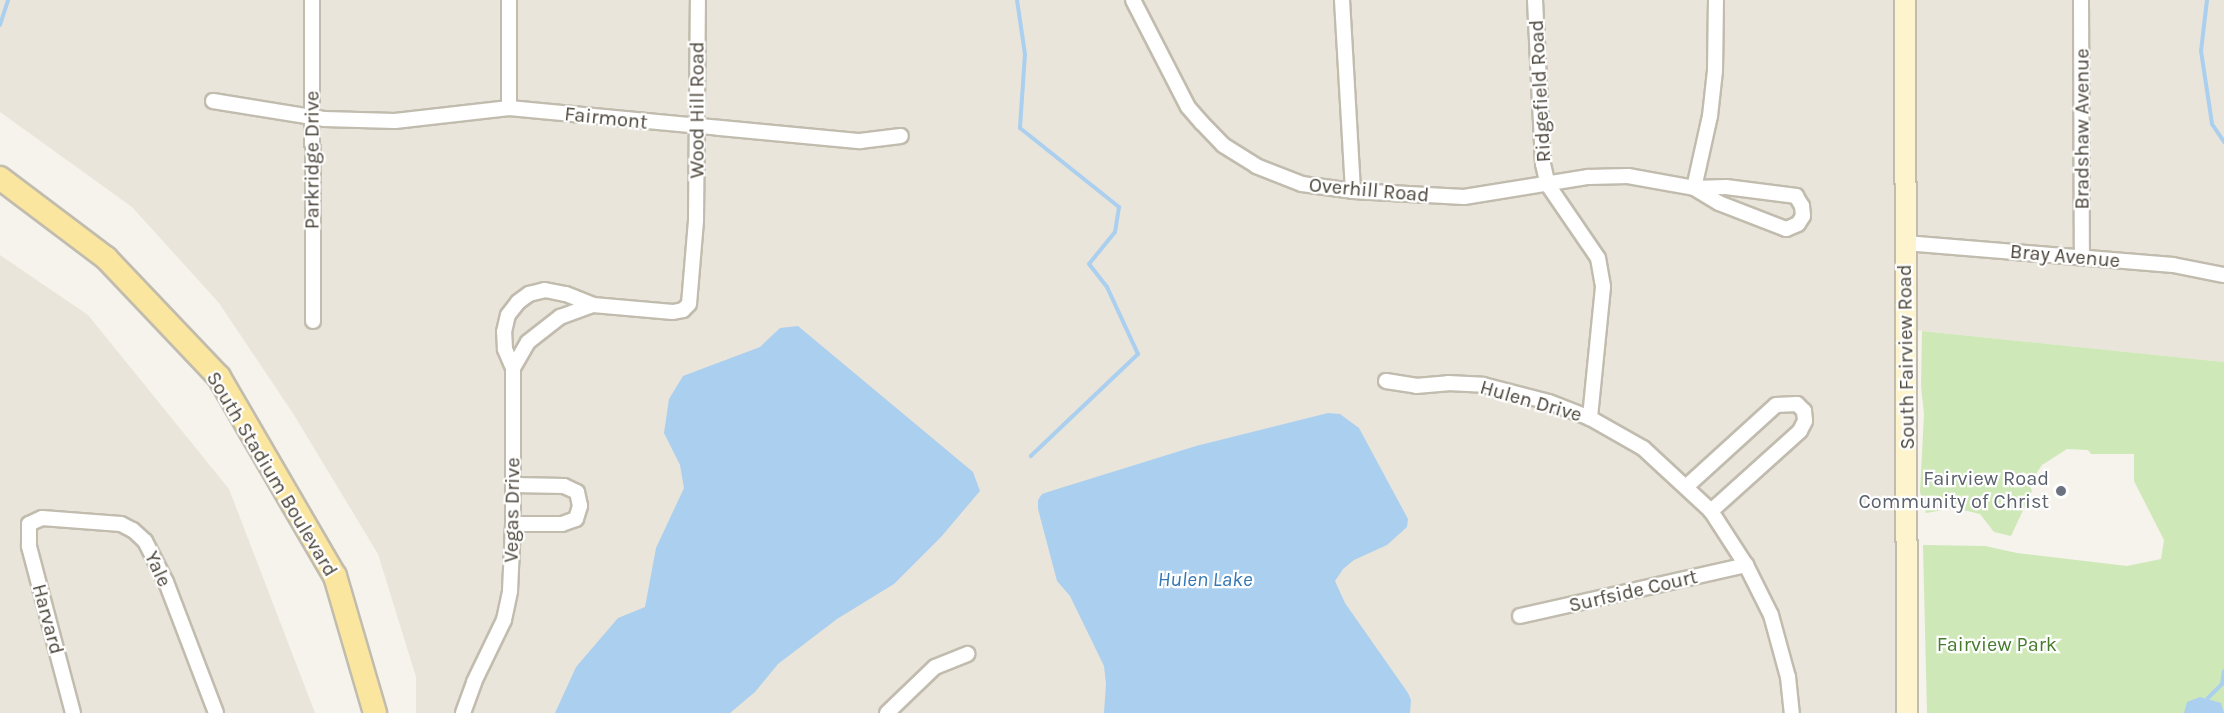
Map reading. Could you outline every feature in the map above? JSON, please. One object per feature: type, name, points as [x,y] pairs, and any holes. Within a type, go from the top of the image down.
[{"type":"main road","name":"South Stadium Boulevard","points":[[0,178],[106,258],[219,377],[335,576],[375,713]]},
{"type":"street","name":"Parkridge Drive","points":[[312,0],[313,321]]},
{"type":"street","points":[[508,108],[509,0]]},
{"type":"street","name":"Wood Hill Road","points":[[593,305],[673,312],[683,310],[689,304],[696,220],[698,0]]},
{"type":"street","name":"Overhill Road","points":[[1133,0],[1188,107],[1223,145],[1256,166],[1302,184],[1353,191],[1464,197],[1548,186],[1588,177],[1628,176],[1694,188],[1726,187],[1796,196],[1802,206],[1803,216],[1798,224],[1786,229],[1719,203],[1694,188]]},
{"type":"street","points":[[1342,0],[1353,191]]},
{"type":"street","name":"Ridgefield Road","points":[[1535,0],[1544,164],[1548,186],[1598,258],[1603,287],[1590,418]]},
{"type":"street","points":[[1694,188],[1710,116],[1715,71],[1716,0]]},
{"type":"street","name":"South Fairview Road","points":[[1905,0],[1907,713]]},
{"type":"street","name":"Bradshaw Avenue","points":[[2081,0],[2082,258]]},
{"type":"street","name":"Fairmont","points":[[213,101],[312,118],[395,121],[508,108],[860,141],[901,136]]},
{"type":"street","name":"Bray Avenue","points":[[1905,243],[2173,265],[2224,275]]},
{"type":"street","points":[[513,368],[505,349],[504,332],[508,315],[518,302],[529,294],[545,291],[566,294],[593,305]]},
{"type":"street","name":"Vegas Drive","points":[[463,713],[474,682],[504,620],[510,591],[513,524],[513,368],[528,342],[560,316],[593,305]]},
{"type":"street","name":"Hulen Drive","points":[[1386,381],[1416,386],[1448,383],[1484,385],[1549,402],[1590,418],[1643,448],[1687,486],[1711,511],[1746,565],[1771,615],[1788,677],[1792,713]]},
{"type":"street","points":[[1687,486],[1776,405],[1797,404],[1804,411],[1805,422],[1800,431],[1711,511]]},
{"type":"street","points":[[513,485],[564,486],[577,492],[580,506],[576,519],[562,524],[513,524]]},
{"type":"street","name":"Yale","points":[[29,524],[51,517],[121,524],[133,530],[145,541],[166,582],[216,713]]},
{"type":"street","name":"Harvard","points":[[29,524],[29,546],[73,713]]},
{"type":"street","name":"Surfside Court","points":[[1520,616],[1746,565]]},
{"type":"street","points":[[887,713],[935,667],[967,654]]},
{"type":"shaded area","points":[[0,0],[2224,0],[2224,362],[1904,329],[1903,713],[416,713],[416,677],[378,554],[294,415],[219,303],[132,207],[0,112]]},
{"type":"shaded area","points":[[0,255],[88,315],[229,489],[315,713],[0,713]]},
{"type":"green space","name":"Fairview Park","points":[[1922,331],[2224,362],[2224,713],[1927,713],[1923,545],[1985,546],[2017,553],[2127,566],[2161,559],[2164,540],[2134,481],[2134,454],[2091,454],[2088,450],[2067,449],[2042,465],[2034,477],[2023,472],[2019,480],[2030,486],[2032,491],[2011,536],[1994,532],[1980,514],[1955,508],[1926,513],[1920,492],[1924,414],[1921,386]]},
{"type":"water","points":[[798,326],[973,472],[980,491],[941,537],[894,584],[837,619],[778,664],[755,692],[730,713],[555,713],[576,667],[618,618],[645,607],[656,548],[684,488],[680,465],[664,433],[669,399],[683,376],[760,347],[780,328]]},
{"type":"water","name":"Hulen Lake","points":[[1328,413],[1340,414],[1359,428],[1408,519],[1407,527],[1387,545],[1354,560],[1343,569],[1335,581],[1345,603],[1408,693],[1411,700],[1410,713],[1104,713],[1106,684],[1104,666],[1070,596],[1057,581],[1038,509],[1038,500],[1042,494],[1196,446]]},
{"type":"water","points":[[2200,697],[2221,703],[2224,713],[2184,713],[2187,702]]},
{"type":"waterway","points":[[0,25],[8,0]]},
{"type":"waterway","points":[[1017,0],[1025,54],[1020,128],[1119,207],[1115,232],[1089,264],[1107,287],[1138,354],[1031,456]]},
{"type":"waterway","points":[[2207,0],[2201,51],[2212,124],[2224,142]]},
{"type":"waterway","points":[[2208,698],[2222,684],[2224,671]]},
{"type":"place","name":"Fairview Road Community of Christ","points":[[2061,491]]}]
